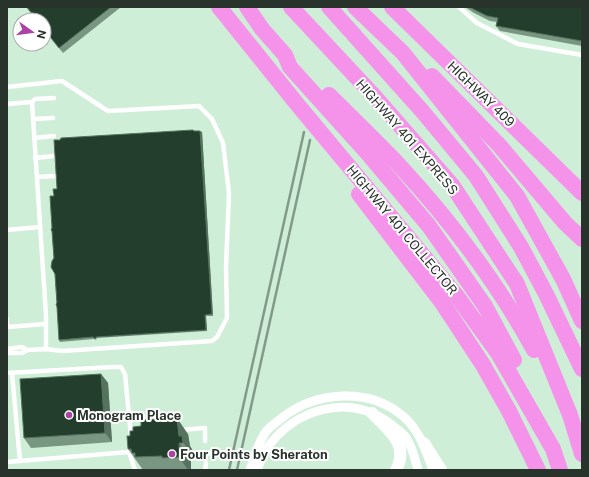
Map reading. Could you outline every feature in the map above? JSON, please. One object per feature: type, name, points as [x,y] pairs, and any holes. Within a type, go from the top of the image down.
[{"type":"highway","name":"HIGHWAY 401 COLLECTOR","points":[[219,7],[315,126],[456,296],[498,353],[553,449],[560,470]]},
{"type":"highway","points":[[247,7],[262,29],[285,55],[294,62],[397,163],[473,253],[518,320],[570,415]]},
{"type":"highway","name":"HIGHWAY 401 EXPRESS","points":[[291,7],[375,97],[452,185],[517,284],[570,415],[582,454]]},
{"type":"highway","name":"HIGHWAY 401 EXPRESS","points":[[328,7],[423,112],[476,176],[521,247],[546,294],[582,370]]},
{"type":"highway","points":[[355,7],[403,53],[434,77],[499,145],[565,224],[582,239]]},
{"type":"highway","name":"HIGHWAY 409","points":[[392,7],[570,182]]},
{"type":"highway","points":[[403,53],[517,196],[563,279],[582,321]]},
{"type":"highway","points":[[285,55],[290,67],[370,156],[429,226],[485,306],[522,375],[553,449]]},
{"type":"highway","points":[[315,126],[322,146],[443,304],[483,365],[538,470]]},
{"type":"highway","points":[[570,182],[582,193]]},
{"type":"highway","points":[[570,182],[582,200]]},
{"type":"main road","points":[[372,413],[396,438],[402,450],[399,465],[396,470]]},
{"type":"main road","points":[[424,443],[441,470]]},
{"type":"street","points":[[250,470],[254,456],[265,432],[290,411],[336,396],[351,395],[366,398],[393,409],[404,417],[424,443],[433,470]]},
{"type":"street","points":[[257,470],[266,448],[279,434],[299,418],[334,407],[360,408],[384,420],[405,436],[418,470]]},
{"type":"lane","points":[[459,7],[477,23],[518,44],[582,55]]},
{"type":"lane","points":[[7,87],[62,81],[108,111],[199,106],[212,118],[223,144],[229,193],[226,266],[227,318],[217,337],[212,341],[62,352],[46,349],[7,349]]},
{"type":"lane","points":[[7,104],[32,102],[35,99],[54,98]]},
{"type":"lane","points":[[32,102],[46,324],[46,349]]},
{"type":"lane","points":[[33,119],[53,118]]},
{"type":"lane","points":[[34,138],[54,136]]},
{"type":"lane","points":[[35,158],[54,156]]},
{"type":"lane","points":[[37,177],[55,176]]},
{"type":"lane","points":[[7,230],[40,227]]},
{"type":"lane","points":[[7,319],[8,327],[46,324]]},
{"type":"lane","points":[[7,353],[22,353],[27,350]]},
{"type":"lane","points":[[20,461],[10,373],[112,367],[121,368],[125,374],[133,440],[129,452],[135,470]]},
{"type":"lane","points":[[175,430],[205,428],[205,441]]},
{"type":"lane","points":[[7,462],[129,452]]},
{"type":"lane","points":[[204,470],[206,463]]},
{"type":"building","points":[[27,7],[111,7],[59,48],[52,39],[52,12],[31,12]]},
{"type":"building","points":[[469,7],[582,7],[582,41],[496,26],[498,18],[487,16]]},
{"type":"building","points":[[193,130],[200,131],[212,314],[205,315],[206,330],[96,337],[95,339],[93,337],[59,340],[55,274],[51,267],[54,258],[50,196],[54,196],[53,189],[57,189],[54,140],[60,140],[61,138]]},
{"type":"building","name":"Monogram Place","points":[[101,374],[105,433],[24,438],[20,379]]},
{"type":"building","points":[[177,418],[179,436],[182,436],[183,443],[179,443],[179,457],[135,457],[135,453],[132,453],[131,449],[128,449],[127,436],[130,436],[130,431],[133,431],[133,427],[141,426],[141,420]]},
{"type":"railway","points":[[229,470],[304,132]]},
{"type":"railway","points":[[237,470],[310,140]]},
{"type":"place","name":"Monogram Place","points":[[69,415]]},
{"type":"place","name":"Four Points by Sheraton","points":[[172,454]]}]
